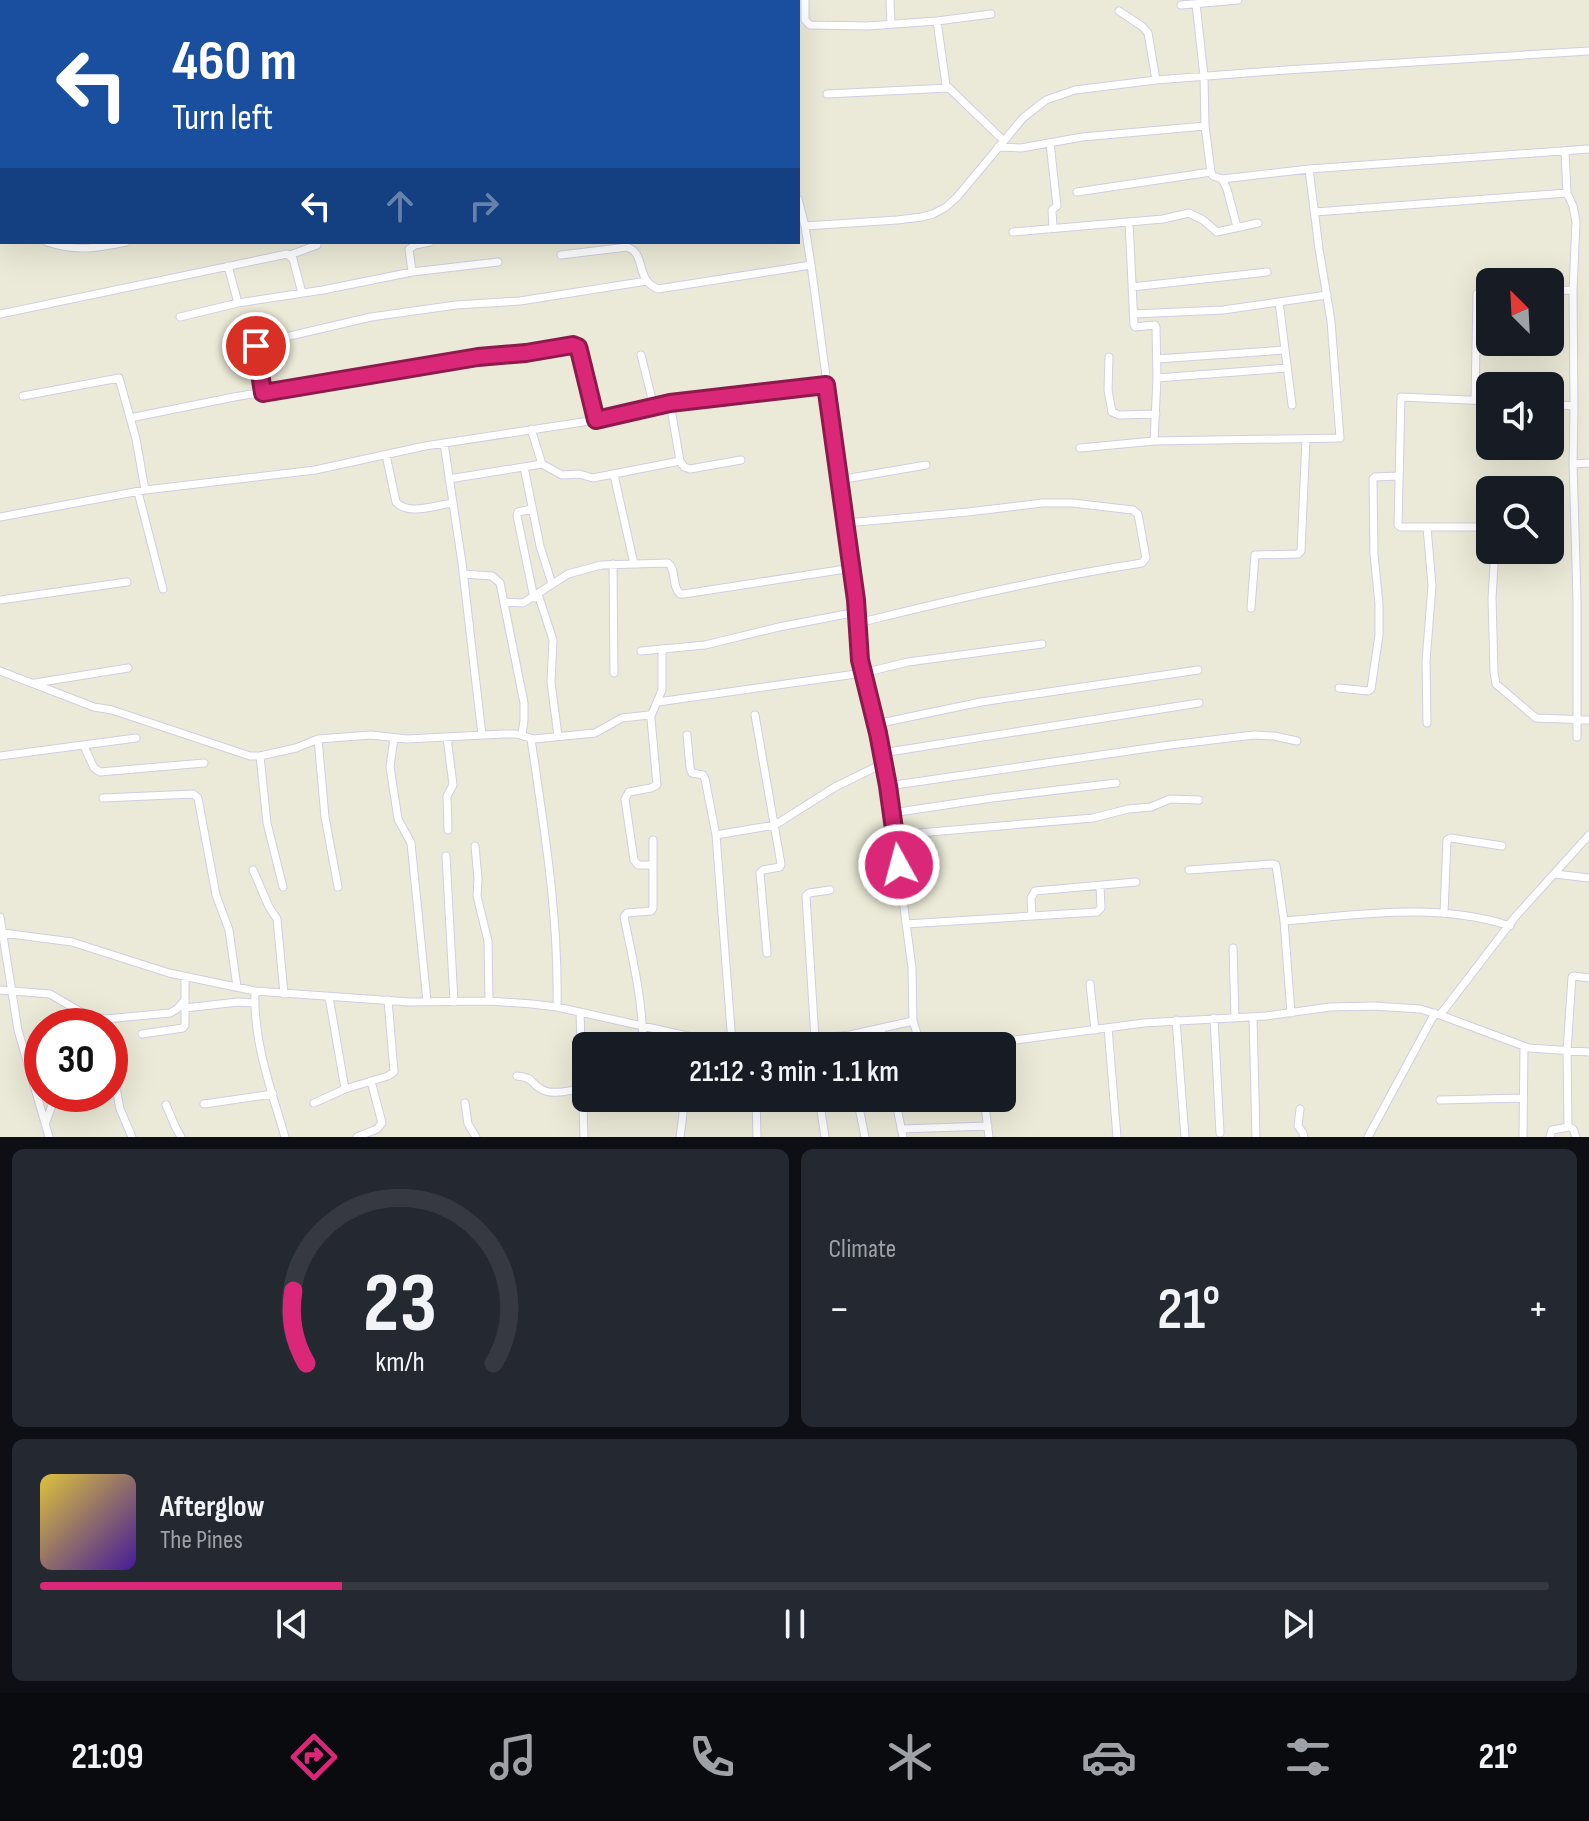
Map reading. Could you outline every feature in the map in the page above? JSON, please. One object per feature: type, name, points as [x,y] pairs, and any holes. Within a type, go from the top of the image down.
[{"type":"street","points":[[805,0],[805,20],[810,25],[867,26],[991,14]]},
{"type":"street","points":[[890,0],[891,23]]},
{"type":"street","points":[[1181,5],[1238,0]]},
{"type":"street","points":[[1196,4],[1204,76],[1205,126],[1213,176],[1222,179],[1309,169],[1589,149]]},
{"type":"street","points":[[1119,11],[1148,33],[1156,80]]},
{"type":"street","points":[[937,21],[948,88],[975,111],[1001,144],[1021,148],[1082,137],[1205,126]]},
{"type":"street","points":[[805,226],[897,220],[933,214],[957,197],[1023,118],[1046,100],[1075,90],[1204,76],[1589,51]]},
{"type":"street","points":[[827,94],[948,88]]},
{"type":"street","points":[[1050,143],[1057,206],[1052,210],[1053,228]]},
{"type":"street","points":[[1565,152],[1567,193],[1575,215],[1573,464],[1577,737]]},
{"type":"street","points":[[1080,448],[1154,441],[1339,438],[1342,435],[1331,321],[1309,169]]},
{"type":"street","points":[[1077,192],[1211,172]]},
{"type":"street","points":[[1222,179],[1237,227]]},
{"type":"street","points":[[1315,212],[1567,193]]},
{"type":"street","points":[[800,207],[811,265],[852,568],[860,660],[876,724],[892,813],[912,968],[913,1021],[917,1032]]},
{"type":"street","points":[[1013,232],[1163,219],[1189,213],[1217,232],[1258,223]]},
{"type":"street","points":[[1129,222],[1135,327],[1156,326],[1154,441]]},
{"type":"street","points":[[53,244],[87,249],[115,244]]},
{"type":"street","points":[[412,272],[409,249],[420,244]]},
{"type":"street","points":[[0,314],[290,255],[317,245]]},
{"type":"street","points":[[561,255],[632,248],[638,254],[647,281],[664,290],[811,265]]},
{"type":"street","points":[[290,255],[302,293]]},
{"type":"street","points":[[180,317],[238,303],[412,272],[498,262]]},
{"type":"street","points":[[228,266],[238,303]]},
{"type":"street","points":[[1132,287],[1267,272]]},
{"type":"street","points":[[263,393],[255,349],[260,343],[371,317],[456,305],[520,301],[647,281]]},
{"type":"street","points":[[1564,290],[1573,290]]},
{"type":"street","points":[[1133,314],[1223,310],[1327,295]]},
{"type":"street","points":[[1279,302],[1292,405]]},
{"type":"street","points":[[130,418],[184,406],[478,357],[573,345],[579,350],[596,420]]},
{"type":"street","points":[[1476,347],[1475,400],[1401,397],[1399,476],[1399,526],[1476,527]]},
{"type":"street","points":[[1157,359],[1285,350]]},
{"type":"street","points":[[641,355],[654,407]]},
{"type":"street","points":[[1109,357],[1108,390],[1112,412],[1119,415],[1156,414]]},
{"type":"street","points":[[1157,378],[1287,368]]},
{"type":"street","points":[[23,396],[119,378],[136,439],[141,491],[163,589]]},
{"type":"street","points":[[0,517],[141,491],[315,470],[444,443],[596,420],[670,403],[826,385]]},
{"type":"street","points":[[670,403],[680,461],[684,467],[690,469],[741,460]]},
{"type":"street","points":[[1564,405],[1574,406]]},
{"type":"street","points":[[531,429],[542,464]]},
{"type":"street","points":[[1251,608],[1255,555],[1298,554],[1301,551],[1306,439]]},
{"type":"street","points":[[444,443],[482,735]]},
{"type":"street","points":[[386,455],[396,502],[403,509],[453,503]]},
{"type":"street","points":[[449,479],[542,464],[562,475],[579,474],[593,478],[680,461]]},
{"type":"street","points":[[1573,464],[1589,463]]},
{"type":"street","points":[[839,480],[926,465]]},
{"type":"street","points":[[524,467],[540,546],[552,584]]},
{"type":"street","points":[[614,475],[634,564]]},
{"type":"street","points":[[1339,688],[1371,689],[1379,635],[1373,479],[1399,476]]},
{"type":"street","points":[[846,523],[1042,503],[1073,503],[1133,510],[1138,514],[1146,558],[1142,563],[968,595],[858,623]]},
{"type":"street","points":[[532,509],[522,510],[517,516],[536,596],[553,640],[551,682],[558,736]]},
{"type":"street","points":[[1427,527],[1432,586],[1426,661],[1427,723]]},
{"type":"street","points":[[613,564],[614,673]]},
{"type":"street","points":[[504,602],[523,603],[568,574],[601,565],[670,564],[676,590],[680,594],[852,568]]},
{"type":"street","points":[[1494,564],[1492,598],[1496,684],[1536,718],[1589,720]]},
{"type":"street","points":[[463,574],[492,576],[500,583],[524,703],[522,735]]},
{"type":"street","points":[[0,600],[127,582]]},
{"type":"street","points":[[641,651],[705,645],[857,612]]},
{"type":"street","points":[[658,702],[1042,644]]},
{"type":"street","points":[[653,865],[638,865],[634,860],[625,799],[629,792],[657,785],[651,716],[662,690],[662,649]]},
{"type":"street","points":[[33,683],[128,668]]},
{"type":"street","points":[[876,724],[981,702],[1198,670]]},
{"type":"street","points":[[0,671],[94,707],[112,710],[244,755],[260,756],[296,748],[318,739],[371,735],[407,739],[503,734],[531,739],[595,733],[622,718],[651,716]]},
{"type":"street","points":[[882,753],[1199,703]]},
{"type":"street","points":[[755,715],[781,866],[763,870],[759,875],[767,953]]},
{"type":"street","points":[[687,735],[690,768],[692,773],[703,775],[705,779],[716,835],[731,1032]]},
{"type":"street","points":[[888,786],[1254,735],[1297,741]]},
{"type":"street","points":[[447,737],[453,785],[447,796],[448,830]]},
{"type":"street","points":[[0,756],[136,738]]},
{"type":"street","points":[[394,738],[390,767],[398,819],[411,843],[427,1001]]},
{"type":"street","points":[[318,739],[325,817],[338,887]]},
{"type":"street","points":[[531,739],[554,924],[557,1007]]},
{"type":"street","points":[[84,746],[94,768],[100,772],[204,763]]},
{"type":"street","points":[[260,756],[267,823],[283,887]]},
{"type":"street","points":[[716,835],[775,825],[835,787],[884,763]]},
{"type":"street","points":[[892,813],[1116,783]]},
{"type":"street","points":[[103,798],[193,794],[198,798],[216,895],[229,930],[237,987]]},
{"type":"street","points":[[895,835],[1093,818],[1151,807],[1172,798],[1199,800]]},
{"type":"street","points":[[1368,1137],[1438,1014],[1519,913],[1589,835]]},
{"type":"street","points":[[1444,913],[1447,840],[1451,838],[1502,846]]},
{"type":"street","points":[[643,1032],[624,915],[652,910],[653,840]]},
{"type":"street","points":[[475,846],[477,896],[488,941],[489,1001]]},
{"type":"street","points":[[446,856],[454,1002]]},
{"type":"street","points":[[1189,870],[1274,864],[1284,921],[1291,1013]]},
{"type":"street","points":[[253,870],[277,919],[284,994]]},
{"type":"street","points":[[1555,874],[1589,878]]},
{"type":"street","points":[[1032,916],[1031,898],[1035,891],[1136,882]]},
{"type":"street","points":[[906,924],[1097,912],[1101,908],[1100,885]]},
{"type":"street","points":[[813,1032],[806,896],[830,890]]},
{"type":"street","points":[[1284,921],[1444,913],[1485,918],[1510,926]]},
{"type":"street","points":[[0,917],[18,1030],[49,1137]]},
{"type":"street","points":[[3,933],[72,942],[169,973],[255,991],[557,1007],[669,1032]]},
{"type":"street","points":[[1233,948],[1235,1018]]},
{"type":"street","points":[[142,1034],[183,1028],[185,977]]},
{"type":"street","points":[[1569,1127],[1567,1051],[1572,977],[1589,978]]},
{"type":"street","points":[[1090,984],[1095,1030]]},
{"type":"street","points":[[0,990],[50,994],[84,1014],[105,1019],[170,1013],[185,1004],[255,1003]]},
{"type":"street","points":[[255,991],[257,1035],[285,1137]]},
{"type":"street","points":[[329,997],[345,1089]]},
{"type":"street","points":[[314,1103],[394,1072],[388,1000]]},
{"type":"street","points":[[1016,1040],[1176,1020],[1253,1017],[1330,1007],[1374,1006],[1420,1009],[1524,1047],[1589,1052]]},
{"type":"street","points":[[580,1012],[581,1032]]},
{"type":"street","points":[[1253,1017],[1256,1137]]},
{"type":"street","points":[[1214,1018],[1220,1133]]},
{"type":"street","points":[[1176,1020],[1185,1137]]},
{"type":"street","points":[[866,1032],[913,1021]]},
{"type":"street","points":[[1108,1028],[1117,1137]]},
{"type":"street","points":[[1523,1137],[1524,1047]]},
{"type":"street","points":[[517,1076],[531,1079],[540,1089],[550,1092],[572,1090]]},
{"type":"street","points":[[357,1137],[377,1129],[382,1123],[371,1081]]},
{"type":"street","points":[[204,1104],[273,1094]]},
{"type":"street","points":[[1440,1100],[1523,1098]]},
{"type":"street","points":[[465,1103],[468,1124],[476,1137]]},
{"type":"street","points":[[166,1105],[181,1137]]},
{"type":"street","points":[[1300,1109],[1298,1126],[1304,1137]]},
{"type":"street","points":[[45,1124],[49,1112]]},
{"type":"street","points":[[121,1112],[132,1137]]},
{"type":"street","points":[[583,1112],[584,1137]]},
{"type":"street","points":[[680,1137],[683,1112]]},
{"type":"street","points":[[756,1112],[757,1137]]},
{"type":"street","points":[[821,1112],[825,1137]]},
{"type":"street","points":[[860,1112],[865,1137]]},
{"type":"street","points":[[898,1112],[902,1133],[988,1126]]},
{"type":"street","points":[[986,1112],[989,1137]]},
{"type":"street","points":[[1550,1137],[1552,1130],[1569,1127],[1576,1137]]},
{"type":"route","points":[[256,346],[263,393],[478,357],[573,345],[579,350],[596,420],[670,403],[826,385],[856,600],[860,660],[878,733],[899,865]]}]
